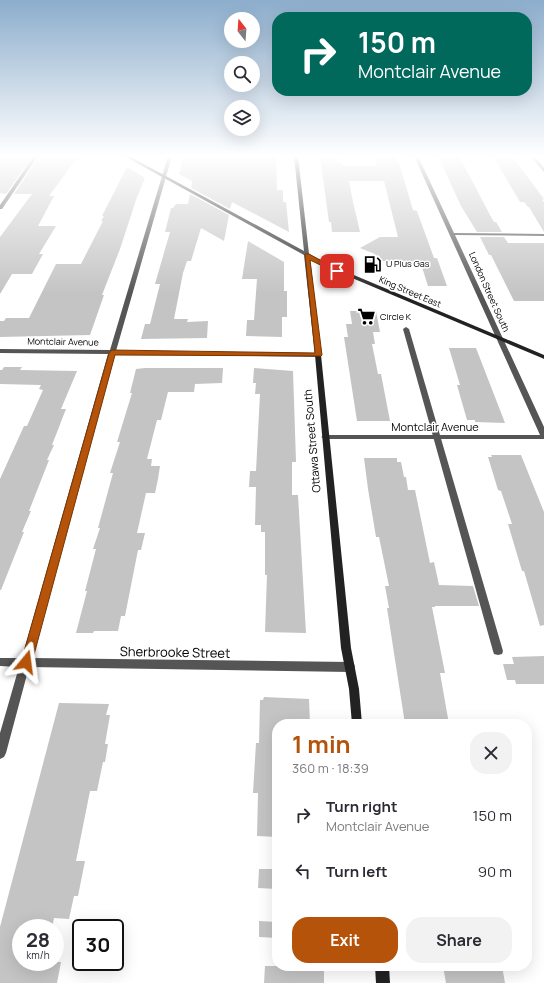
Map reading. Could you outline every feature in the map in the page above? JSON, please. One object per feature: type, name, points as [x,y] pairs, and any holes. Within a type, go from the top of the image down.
[{"type":"main road","name":"King Street East","points":[[208,202],[307,256],[348,276],[544,357]]},
{"type":"main road","name":"Ottawa Street South","points":[[301,202],[318,355],[325,437],[356,719]]},
{"type":"main road","points":[[382,971],[383,983]]},
{"type":"street","points":[[0,753],[156,202]]},
{"type":"street","name":"London Street South","points":[[438,202],[544,436]]},
{"type":"street","points":[[453,234],[544,235]]},
{"type":"street","points":[[406,328],[498,652]]},
{"type":"street","name":"Montclair Avenue","points":[[0,351],[318,355]]},
{"type":"street","name":"Montclair Avenue","points":[[325,437],[436,438],[544,436]]},
{"type":"street","name":"Sherbrooke Street","points":[[0,662],[350,667]]},
{"type":"building","points":[[26,202],[51,202],[38,226],[56,226],[39,254],[43,254],[32,274],[12,274],[0,294],[0,237]]},
{"type":"building","points":[[109,202],[135,202],[120,249],[102,295],[104,295],[90,335],[0,337],[0,321],[4,321],[6,318],[29,318],[56,264],[81,264],[103,221],[101,221],[104,216],[102,216]]},
{"type":"building","points":[[188,202],[205,202],[229,215],[224,241],[201,228],[191,261],[187,261],[183,273],[174,319],[188,319],[187,322],[208,321],[207,338],[141,339],[145,324],[150,324],[160,284],[155,284],[170,232],[165,232],[171,208],[173,208],[176,204],[188,204]]},
{"type":"building","points":[[217,202],[286,202],[289,232],[232,202],[230,209]]},
{"type":"building","points":[[326,202],[353,202],[360,232],[332,232],[331,222],[329,222]]},
{"type":"building","points":[[389,202],[411,202],[413,210],[417,211],[434,258],[437,258],[447,286],[428,286],[421,264],[415,264],[414,261],[362,261],[375,254],[360,248],[380,237],[398,237]]},
{"type":"building","points":[[459,202],[483,202],[494,222],[496,222],[502,232],[477,232]]},
{"type":"building","points":[[520,202],[544,202],[544,232],[529,207],[524,202]]},
{"type":"building","points":[[480,237],[504,237],[508,243],[544,243],[544,301],[514,301],[491,255],[489,255]]},
{"type":"building","points":[[248,241],[284,262],[284,291],[287,291],[287,317],[282,317],[282,337],[246,336],[247,320],[254,320],[257,279],[242,279]]},
{"type":"building","points":[[350,311],[376,311],[380,332],[373,332],[375,344],[372,344],[378,374],[381,374],[390,421],[357,421],[344,337],[348,337],[346,324],[352,324]]},
{"type":"building","points":[[449,348],[476,348],[505,423],[475,422],[475,420],[467,420],[457,385],[460,385]]},
{"type":"building","points":[[4,367],[22,367],[20,370],[77,371],[61,409],[66,409],[52,445],[54,445],[47,460],[49,460],[29,511],[31,511],[22,532],[24,532],[0,590],[0,479],[24,426],[27,426],[43,390],[39,389],[41,385],[0,384],[0,370]]},
{"type":"building","points":[[223,368],[222,383],[195,384],[194,392],[168,392],[161,420],[157,420],[147,459],[152,459],[151,466],[160,466],[155,493],[146,493],[137,533],[145,533],[141,550],[138,550],[125,616],[121,616],[118,631],[76,633],[96,549],[93,549],[100,528],[98,528],[113,473],[110,473],[120,442],[117,442],[132,393],[130,393],[136,369]]},
{"type":"building","points":[[254,368],[293,371],[296,462],[292,462],[292,495],[298,495],[306,633],[265,632],[267,575],[265,575],[265,532],[261,532],[261,525],[255,525],[256,487],[249,487],[250,471],[256,471],[260,394],[255,394],[256,383],[253,383]]},
{"type":"building","points":[[491,455],[521,455],[544,512],[544,625],[540,626],[524,571],[522,571],[508,524],[512,524],[501,491],[498,490],[488,457],[492,457]]},
{"type":"building","points":[[364,458],[397,458],[397,462],[401,462],[404,477],[406,477],[408,490],[415,490],[430,563],[434,562],[439,585],[473,586],[479,606],[432,607],[445,673],[440,673],[448,719],[404,719],[387,608],[389,608],[385,586],[389,586],[379,537],[376,537]]},
{"type":"building","points":[[544,656],[544,684],[516,684],[515,680],[507,680],[503,664],[514,664],[512,657]]},
{"type":"building","points":[[264,697],[309,699],[310,719],[272,719],[272,837],[257,836],[258,793],[253,793],[256,743],[259,743],[260,700],[263,700]]},
{"type":"building","points":[[59,703],[109,704],[106,715],[110,715],[105,744],[108,744],[105,762],[103,762],[97,791],[90,791],[76,861],[85,861],[78,896],[74,896],[69,919],[12,919],[12,971],[59,971],[57,983],[0,983],[0,927]]},
{"type":"building","points":[[259,869],[272,869],[272,889],[258,888]]},
{"type":"building","points":[[259,921],[272,922],[272,938],[259,937]]},
{"type":"building","points":[[265,966],[272,966],[272,971],[324,971],[324,983],[264,983]]},
{"type":"building","points":[[444,971],[503,971],[505,983],[446,983]]},
{"type":"place","name":"U Plus Gas","points":[[373,264]]},
{"type":"place","name":"Circle K","points":[[367,317]]},
{"type":"route","points":[[26,662],[112,353],[318,355],[307,256],[337,271]]}]
